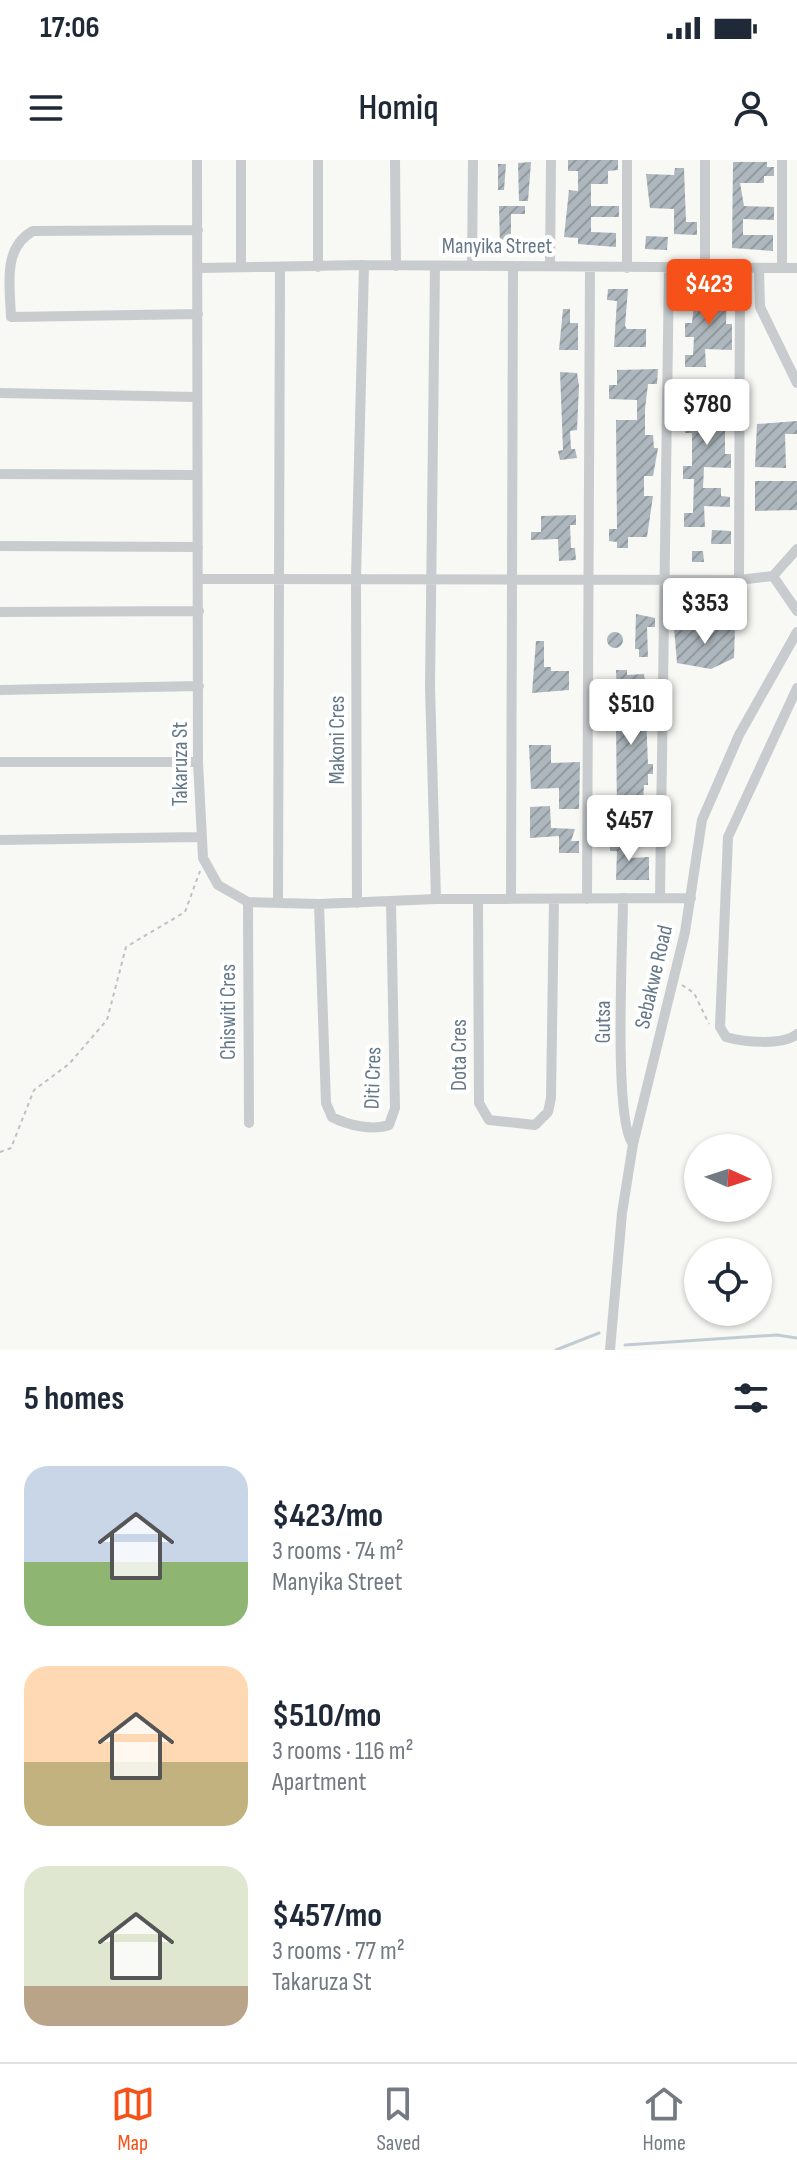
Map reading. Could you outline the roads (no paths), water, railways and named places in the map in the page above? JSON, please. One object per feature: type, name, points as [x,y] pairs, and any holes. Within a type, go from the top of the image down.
[{"type":"street","name":"Takaruza St","points":[[197,160],[200,837],[203,858],[218,885],[248,902]]},
{"type":"street","points":[[241,160],[241,267]]},
{"type":"street","points":[[318,160],[318,267]]},
{"type":"street","points":[[395,160],[396,266]]},
{"type":"street","points":[[472,266],[473,160]]},
{"type":"street","points":[[550,266],[551,160]]},
{"type":"street","points":[[627,160],[627,268]]},
{"type":"street","points":[[705,160],[705,269]]},
{"type":"street","points":[[782,160],[782,268]]},
{"type":"street","points":[[198,230],[33,231],[19,242],[10,262],[5,318],[198,314]]},
{"type":"street","name":"Manyika Street","points":[[198,268],[364,265],[797,268]]},
{"type":"street","name":"Makoni Cres","points":[[357,903],[356,577],[364,265]]},
{"type":"street","points":[[435,266],[431,582],[436,899]]},
{"type":"street","points":[[278,902],[280,267]]},
{"type":"street","points":[[511,899],[513,267]]},
{"type":"street","points":[[587,899],[590,268]]},
{"type":"street","points":[[660,898],[669,268]]},
{"type":"street","points":[[739,580],[740,269]]},
{"type":"street","points":[[759,269],[760,307],[797,383]]},
{"type":"street","points":[[0,393],[197,397]]},
{"type":"street","points":[[0,474],[196,475]]},
{"type":"street","points":[[0,546],[198,547]]},
{"type":"street","points":[[200,579],[356,577],[431,582],[739,580],[773,576],[797,549]]},
{"type":"street","points":[[773,576],[797,611]]},
{"type":"street","points":[[0,612],[199,611]]},
{"type":"street","name":"Sebakwe Road","points":[[610,1350],[622,1213],[633,1144],[674,980],[691,898],[695,856],[711,796],[793,645],[797,632]]},
{"type":"street","points":[[0,690],[199,686]]},
{"type":"street","points":[[797,688],[728,837],[720,1027],[726,1037],[738,1040],[790,1040],[797,1034]]},
{"type":"street","points":[[0,762],[198,762]]},
{"type":"street","points":[[0,840],[200,837]]},
{"type":"street","name":"Gutsa","points":[[623,898],[622,1093],[624,1126],[633,1144]]},
{"type":"street","points":[[248,902],[319,904],[436,899],[691,898]]},
{"type":"street","name":"Dota Cres","points":[[478,899],[479,1103],[489,1120],[535,1125],[548,1112],[551,1098],[554,899]]},
{"type":"street","name":"Diti Cres","points":[[319,904],[326,1103],[332,1117],[341,1122],[380,1128],[389,1125],[395,1108],[391,901]]},
{"type":"street","name":"Chiswiti Cres","points":[[248,902],[249,1123]]},
{"type":"waterway","points":[[556,1350],[599,1333]]},
{"type":"waterway","points":[[625,1345],[777,1335],[797,1338]]}]
